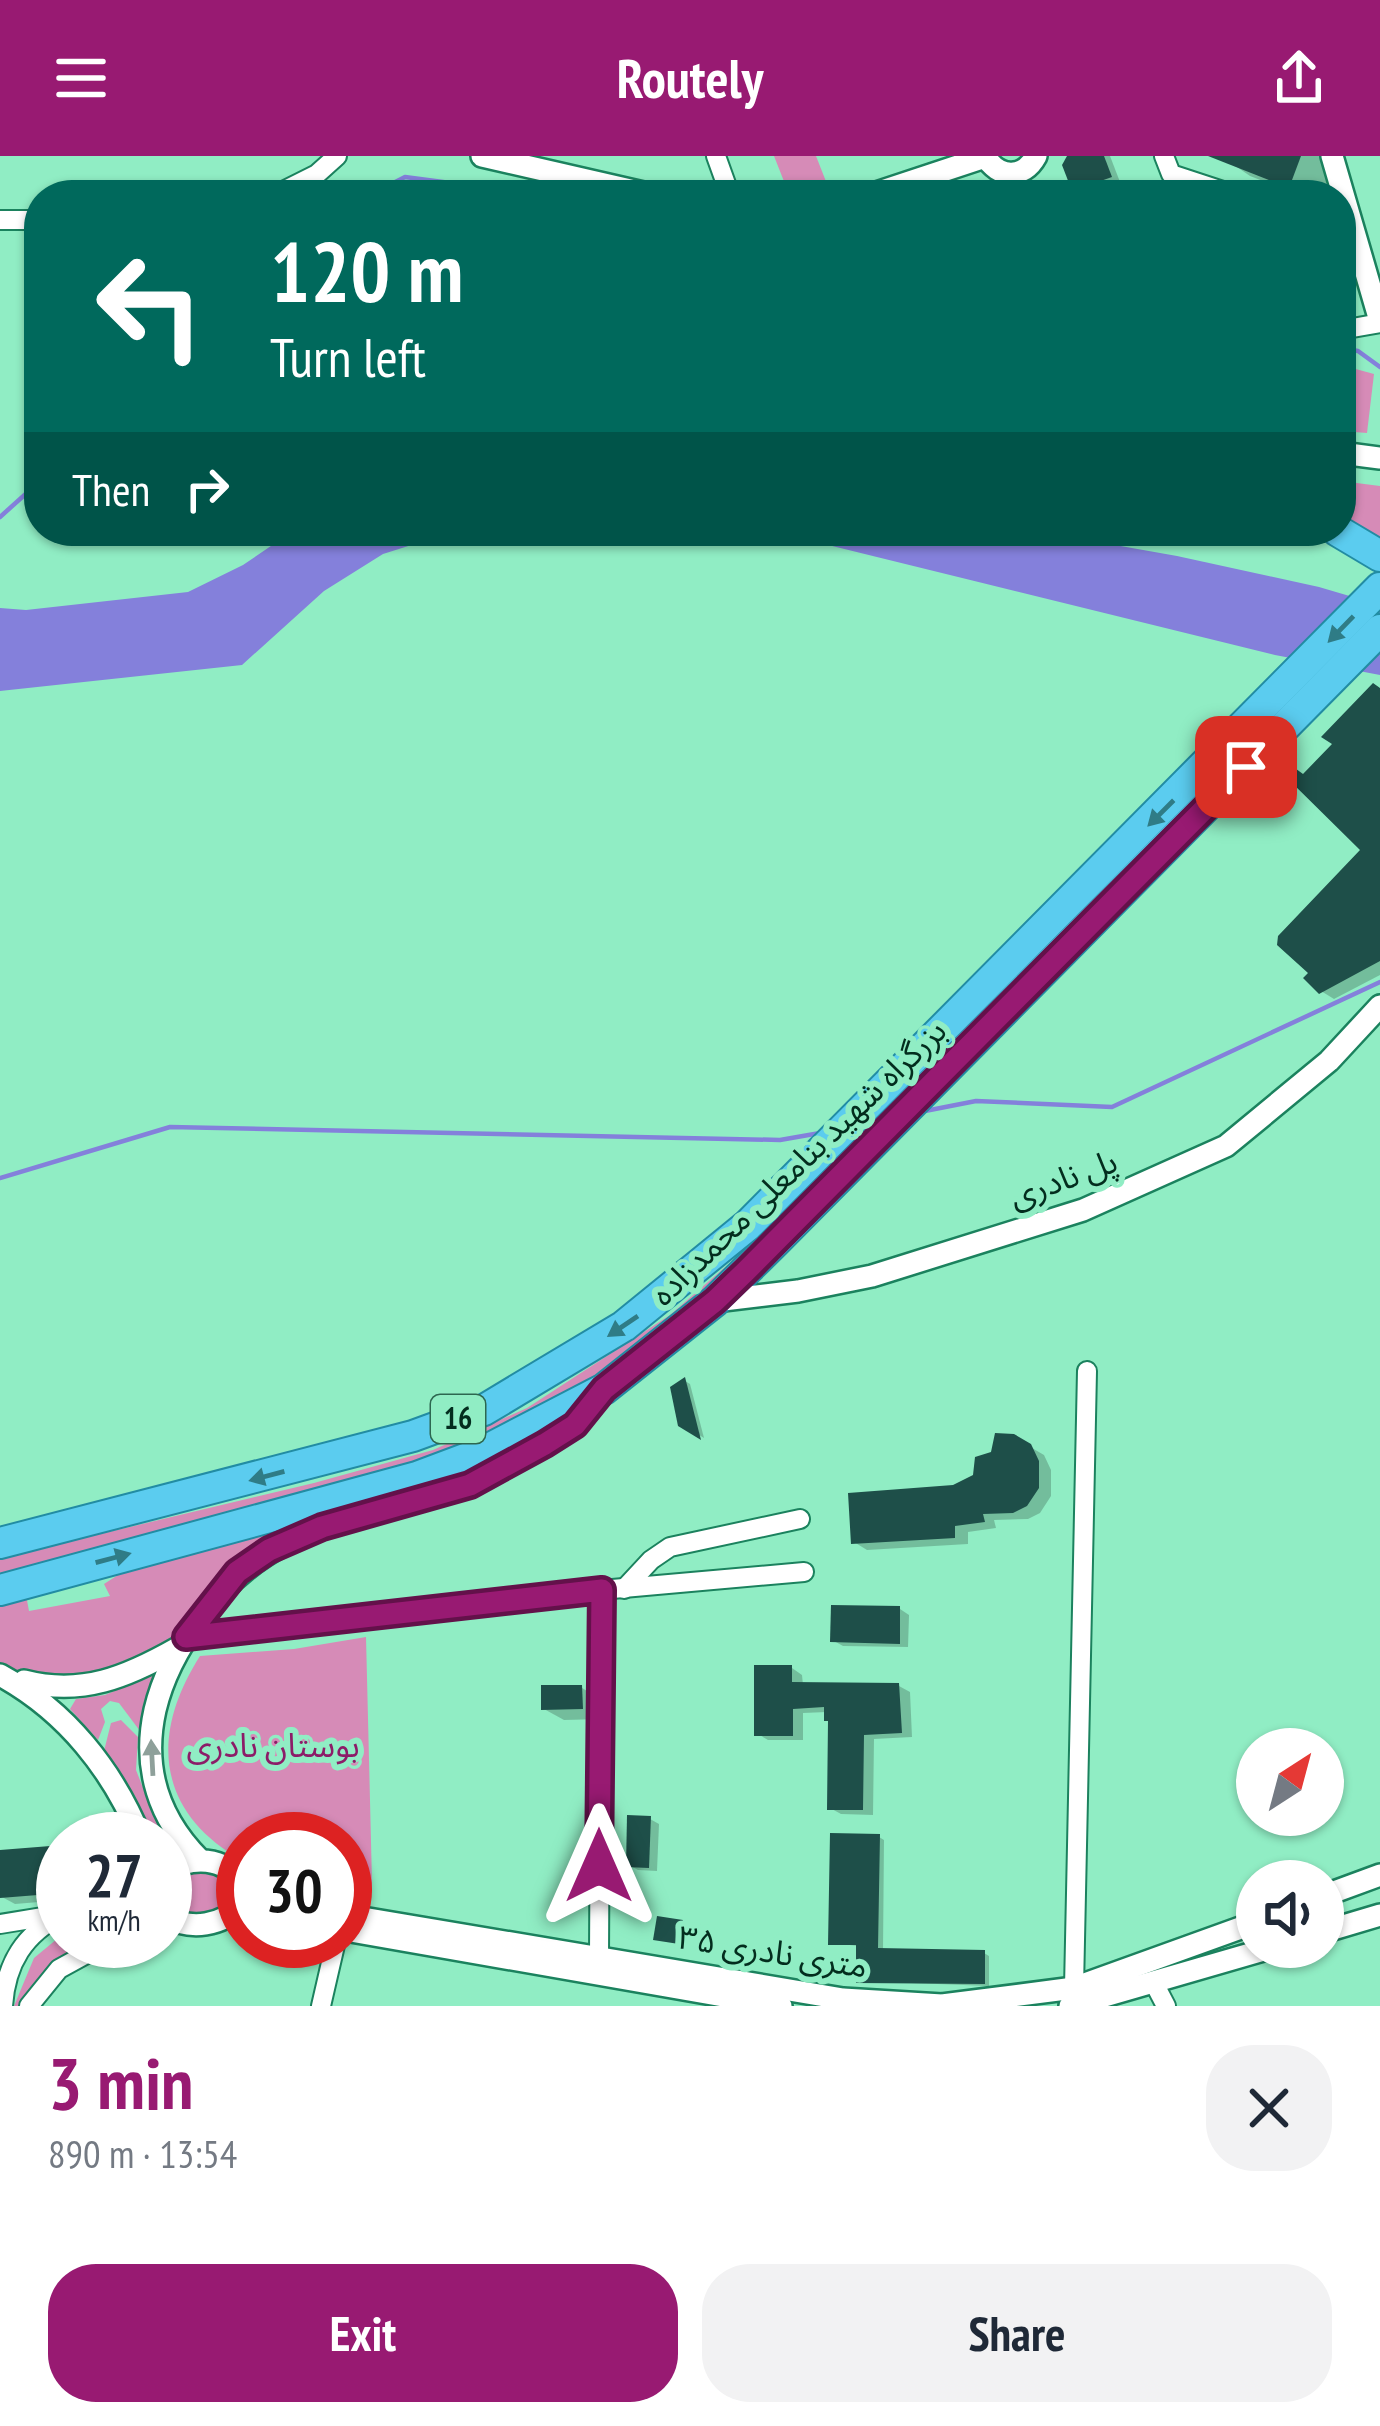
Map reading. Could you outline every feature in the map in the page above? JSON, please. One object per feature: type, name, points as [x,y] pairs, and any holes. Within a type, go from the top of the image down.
[{"type":"highway","name":"بزرگراه شهید بنامعلی محمدزاده","points":[[0,1544],[413,1436],[484,1410],[624,1326],[748,1225],[1380,589]]},
{"type":"highway","name":"بزرگراه شهید بنامعلی محمدزاده","points":[[0,1590],[417,1477],[481,1453],[604,1389],[715,1301],[1380,630]]},
{"type":"street","points":[[305,180],[337,156]]},
{"type":"street","points":[[482,156],[587,180]]},
{"type":"street","points":[[914,180],[985,156],[999,172],[1029,164]]},
{"type":"street","points":[[1164,156],[1171,174],[1189,180]]},
{"type":"street","points":[[1356,254],[1380,322]]},
{"type":"street","name":"پل نادری","points":[[715,1301],[872,1276],[1083,1210],[1226,1147],[1329,1061],[1380,1006]]},
{"type":"street","points":[[1072,1997],[1087,1371]]},
{"type":"street","points":[[200,1861],[176,1837],[148,1760],[160,1689],[182,1642],[237,1572],[269,1550],[322,1527],[470,1485],[575,1425],[604,1389]]},
{"type":"street","points":[[623,1589],[670,1547],[800,1520]]},
{"type":"street","points":[[0,1675],[63,1689],[98,1685],[134,1673],[182,1642],[602,1590],[804,1572]]},
{"type":"street","points":[[598,1957],[602,1590]]},
{"type":"street","points":[[0,1675],[34,1693],[106,1768],[128,1812]]},
{"type":"street","points":[[192,1861],[216,1863]]},
{"type":"street","points":[[1344,1888],[1380,1875]]},
{"type":"street","points":[[1344,1926],[1380,1915]]},
{"type":"street","points":[[0,1924],[36,1918]]},
{"type":"street","name":"۳۵ متری نادری","points":[[372,1919],[843,1999],[942,2006],[1072,1997],[1154,1983],[1236,1959]]},
{"type":"street","name":"۳۵ متری نادری","points":[[1072,1997],[1236,1930]]},
{"type":"street","points":[[3,2006],[5,1980],[21,1943],[36,1932]]},
{"type":"street","name":"۳۵ متری نادری","points":[[372,1935],[772,2005]]},
{"type":"street","points":[[1186,1949],[1195,1971]]},
{"type":"street","points":[[29,2006],[62,1968]]},
{"type":"street","points":[[321,2006],[330,1968]]},
{"type":"street","points":[[1154,1983],[1166,2006]]},
{"type":"green space","points":[[774,156],[816,156],[825,180],[783,180]]},
{"type":"green space","points":[[1356,369],[1374,374],[1367,433],[1356,432]]},
{"type":"green space","points":[[1356,483],[1380,486],[1380,548],[1356,533]]},
{"type":"green space","points":[[754,1242],[718,1285],[620,1363],[493,1437],[406,1470],[0,1573],[0,1558],[433,1450],[527,1408],[670,1315]]},
{"type":"green space","points":[[377,1502],[250,1549],[199,1597],[167,1645],[137,1663],[64,1682],[0,1665],[0,1602],[26,1595],[29,1611],[110,1596],[104,1584],[132,1566]]},
{"type":"green space","name":"بوستان نادری","points":[[366,1637],[370,1812],[216,1812],[216,1843],[193,1820],[170,1771],[173,1715],[184,1686],[200,1656],[294,1649]]},
{"type":"green space","points":[[157,1673],[140,1731],[119,1703],[110,1701],[101,1709],[105,1722],[98,1740],[70,1709],[76,1699],[105,1695]]},
{"type":"green space","points":[[121,1720],[138,1737],[136,1770],[152,1812],[142,1812],[104,1751],[111,1723]]},
{"type":"green space","points":[[192,1873],[216,1877],[216,1912],[207,1918],[192,1915]]},
{"type":"green space","points":[[34,1958],[36,1968],[49,1968],[22,2006],[14,2006]]},
{"type":"shaded area","points":[[271,546],[408,546],[383,554],[324,591],[242,665],[0,691],[0,608],[26,610],[188,592]]},
{"type":"shaded area","points":[[832,546],[1121,546],[1319,587],[1380,605],[1380,675],[1275,655]]},
{"type":"building","points":[[1067,156],[1104,156],[1112,177],[1068,180],[1062,165]]},
{"type":"building","points":[[1208,156],[1301,156],[1292,180],[1269,180]]},
{"type":"building","points":[[1373,683],[1380,688],[1380,961],[1319,994],[1303,978],[1308,973],[1277,945],[1278,936],[1360,850],[1284,775],[1292,766],[1303,774],[1332,744],[1321,737]]},
{"type":"building","points":[[685,1377],[701,1440],[678,1426],[670,1387]]},
{"type":"building","points":[[995,1433],[1014,1434],[1031,1444],[1039,1461],[1039,1488],[1027,1506],[1013,1513],[983,1514],[985,1522],[955,1526],[955,1538],[851,1544],[848,1493],[953,1485],[973,1475],[975,1457],[991,1452]]},
{"type":"building","points":[[831,1605],[900,1606],[900,1644],[830,1642]]},
{"type":"building","points":[[754,1665],[792,1665],[792,1682],[899,1683],[902,1733],[864,1735],[863,1810],[827,1810],[824,1707],[793,1709],[793,1736],[754,1736]]},
{"type":"building","points":[[541,1685],[582,1685],[583,1709],[541,1710]]},
{"type":"building","points":[[627,1815],[651,1816],[649,1868],[626,1867]]},
{"type":"building","points":[[830,1833],[880,1834],[878,1948],[985,1950],[985,1984],[856,1983],[856,1945],[828,1945]]},
{"type":"building","points":[[36,1847],[36,1895],[0,1898],[0,1850]]},
{"type":"building","points":[[657,1916],[683,1920],[679,1944],[653,1940]]},
{"type":"waterway","points":[[399,180],[428,180]]},
{"type":"waterway","points":[[1356,351],[1380,367]]},
{"type":"waterway","points":[[0,517],[24,495]]},
{"type":"waterway","points":[[925,1111],[976,1101],[1112,1107],[1380,982]]},
{"type":"waterway","points":[[0,1178],[170,1127],[780,1140],[820,1133]]},
{"type":"route","points":[[599,1866],[602,1590],[186,1637],[237,1572],[269,1550],[322,1527],[470,1485],[575,1425],[604,1389],[746,1271],[1246,767]]}]
